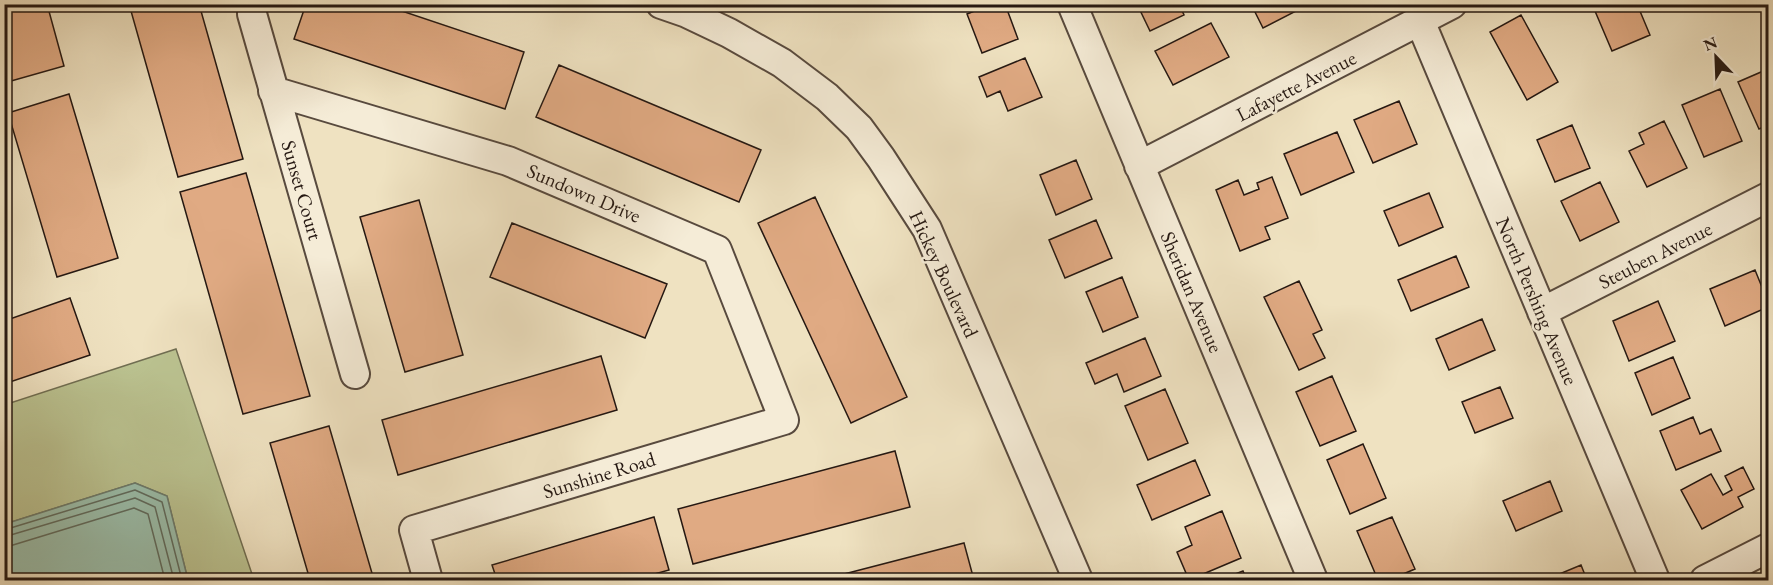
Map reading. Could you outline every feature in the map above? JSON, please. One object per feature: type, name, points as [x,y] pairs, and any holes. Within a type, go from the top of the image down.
[{"type":"street","name":"Sunset Court","points":[[252,4],[252,14],[273,91],[355,374]]},
{"type":"street","name":"Hickey Boulevard","points":[[661,4],[719,28],[782,63],[827,97],[859,128],[881,158],[927,229],[1078,580]]},
{"type":"street","name":"Sheridan Avenue","points":[[1071,4],[1313,580]]},
{"type":"street","name":"Lafayette Avenue","points":[[1139,166],[1452,4]]},
{"type":"street","name":"North Pershing Avenue","points":[[1420,21],[1655,580]]},
{"type":"street","name":"Sundown Drive","points":[[273,91],[508,161],[717,250],[784,420]]},
{"type":"street","name":"Steuben Avenue","points":[[1542,312],[1768,197]]},
{"type":"street","name":"Sunshine Road","points":[[428,580],[414,530],[784,420]]},
{"type":"street","points":[[1705,580],[1768,548]]},
{"type":"shaded area","points":[[176,349],[254,580],[188,580],[167,496],[135,483],[5,524],[4,405]]},
{"type":"water","points":[[135,483],[167,496],[188,580],[5,580],[5,524]]},
{"type":"building","points":[[4,4],[47,4],[64,66],[4,83]]},
{"type":"building","points":[[129,4],[199,4],[243,159],[178,177]]},
{"type":"building","points":[[306,4],[381,4],[524,52],[505,109],[294,39]]},
{"type":"building","points":[[992,4],[1005,4],[1018,39],[982,53],[967,14]]},
{"type":"building","points":[[1137,4],[1179,4],[1184,15],[1150,31]]},
{"type":"building","points":[[1251,4],[1300,4],[1302,8],[1263,28]]},
{"type":"building","points":[[1592,4],[1637,4],[1650,35],[1612,51]]},
{"type":"building","points":[[1521,15],[1558,82],[1527,100],[1490,32]]},
{"type":"building","points":[[1211,23],[1229,57],[1173,85],[1155,51]]},
{"type":"building","points":[[1025,58],[1042,97],[1008,111],[1000,91],[987,97],[979,77]]},
{"type":"building","points":[[559,65],[761,150],[739,202],[536,117]]},
{"type":"building","points":[[1768,69],[1768,125],[1759,129],[1738,82]]},
{"type":"building","points":[[1720,89],[1742,141],[1704,157],[1682,105]]},
{"type":"building","points":[[69,94],[118,258],[57,277],[8,113]]},
{"type":"building","points":[[1399,101],[1417,144],[1373,163],[1354,120]]},
{"type":"building","points":[[1664,121],[1687,168],[1647,187],[1629,151],[1644,144],[1639,133]]},
{"type":"building","points":[[1572,125],[1590,168],[1555,182],[1537,140]]},
{"type":"building","points":[[1337,132],[1354,172],[1301,195],[1284,154]]},
{"type":"building","points":[[1076,160],[1092,199],[1056,215],[1040,175]]},
{"type":"building","points":[[246,173],[310,396],[243,414],[180,192]]},
{"type":"building","points":[[1272,177],[1288,218],[1265,227],[1270,239],[1240,251],[1216,190],[1238,180],[1244,195],[1259,189],[1257,183]]},
{"type":"building","points":[[1600,182],[1619,222],[1580,241],[1561,201]]},
{"type":"building","points":[[1429,193],[1443,227],[1399,246],[1384,211]]},
{"type":"building","points":[[815,197],[907,397],[851,423],[758,223]]},
{"type":"building","points":[[419,200],[463,355],[405,372],[360,217]]},
{"type":"building","points":[[1096,220],[1112,258],[1065,278],[1049,240]]},
{"type":"building","points":[[512,223],[667,284],[645,338],[490,277]]},
{"type":"building","points":[[1456,256],[1469,287],[1411,311],[1398,280]]},
{"type":"building","points":[[1755,270],[1768,307],[1725,326],[1710,289]]},
{"type":"building","points":[[1122,277],[1138,317],[1103,332],[1086,292]]},
{"type":"building","points":[[1299,281],[1322,330],[1313,334],[1325,358],[1299,370],[1264,297]]},
{"type":"building","points":[[70,298],[90,355],[4,384],[4,321]]},
{"type":"building","points":[[1658,301],[1675,341],[1629,361],[1613,321]]},
{"type":"building","points":[[1482,319],[1495,350],[1449,370],[1436,339]]},
{"type":"building","points":[[1145,338],[1161,376],[1124,392],[1117,374],[1095,384],[1086,363]]},
{"type":"building","points":[[601,356],[617,410],[398,475],[382,420]]},
{"type":"building","points":[[1673,357],[1690,398],[1652,415],[1635,373]]},
{"type":"building","points":[[1332,376],[1356,431],[1320,446],[1296,392]]},
{"type":"building","points":[[1500,387],[1513,418],[1475,433],[1462,402]]},
{"type":"building","points":[[1165,389],[1188,443],[1148,460],[1125,406]]},
{"type":"building","points":[[1693,417],[1700,434],[1711,429],[1721,451],[1676,470],[1660,431]]},
{"type":"building","points":[[329,426],[374,580],[310,580],[270,443]]},
{"type":"building","points":[[1363,444],[1386,498],[1350,514],[1327,460]]},
{"type":"building","points":[[895,451],[910,507],[693,564],[678,509]]},
{"type":"building","points":[[1195,460],[1210,495],[1152,520],[1137,485]]},
{"type":"building","points":[[1743,467],[1754,489],[1738,497],[1743,507],[1702,529],[1681,490],[1711,474],[1723,495],[1732,490],[1725,476]]},
{"type":"building","points":[[1550,481],[1562,511],[1516,531],[1503,501]]},
{"type":"building","points":[[1222,511],[1241,558],[1189,580],[1177,552],[1192,545],[1185,527]]},
{"type":"building","points":[[654,517],[669,570],[633,580],[497,580],[492,565]]},
{"type":"building","points":[[1392,517],[1415,569],[1389,580],[1378,580],[1357,531]]},
{"type":"building","points":[[964,543],[974,580],[821,580]]},
{"type":"building","points":[[1581,565],[1587,580],[1545,580]]},
{"type":"building","points":[[1243,571],[1247,580],[1220,580]]}]
